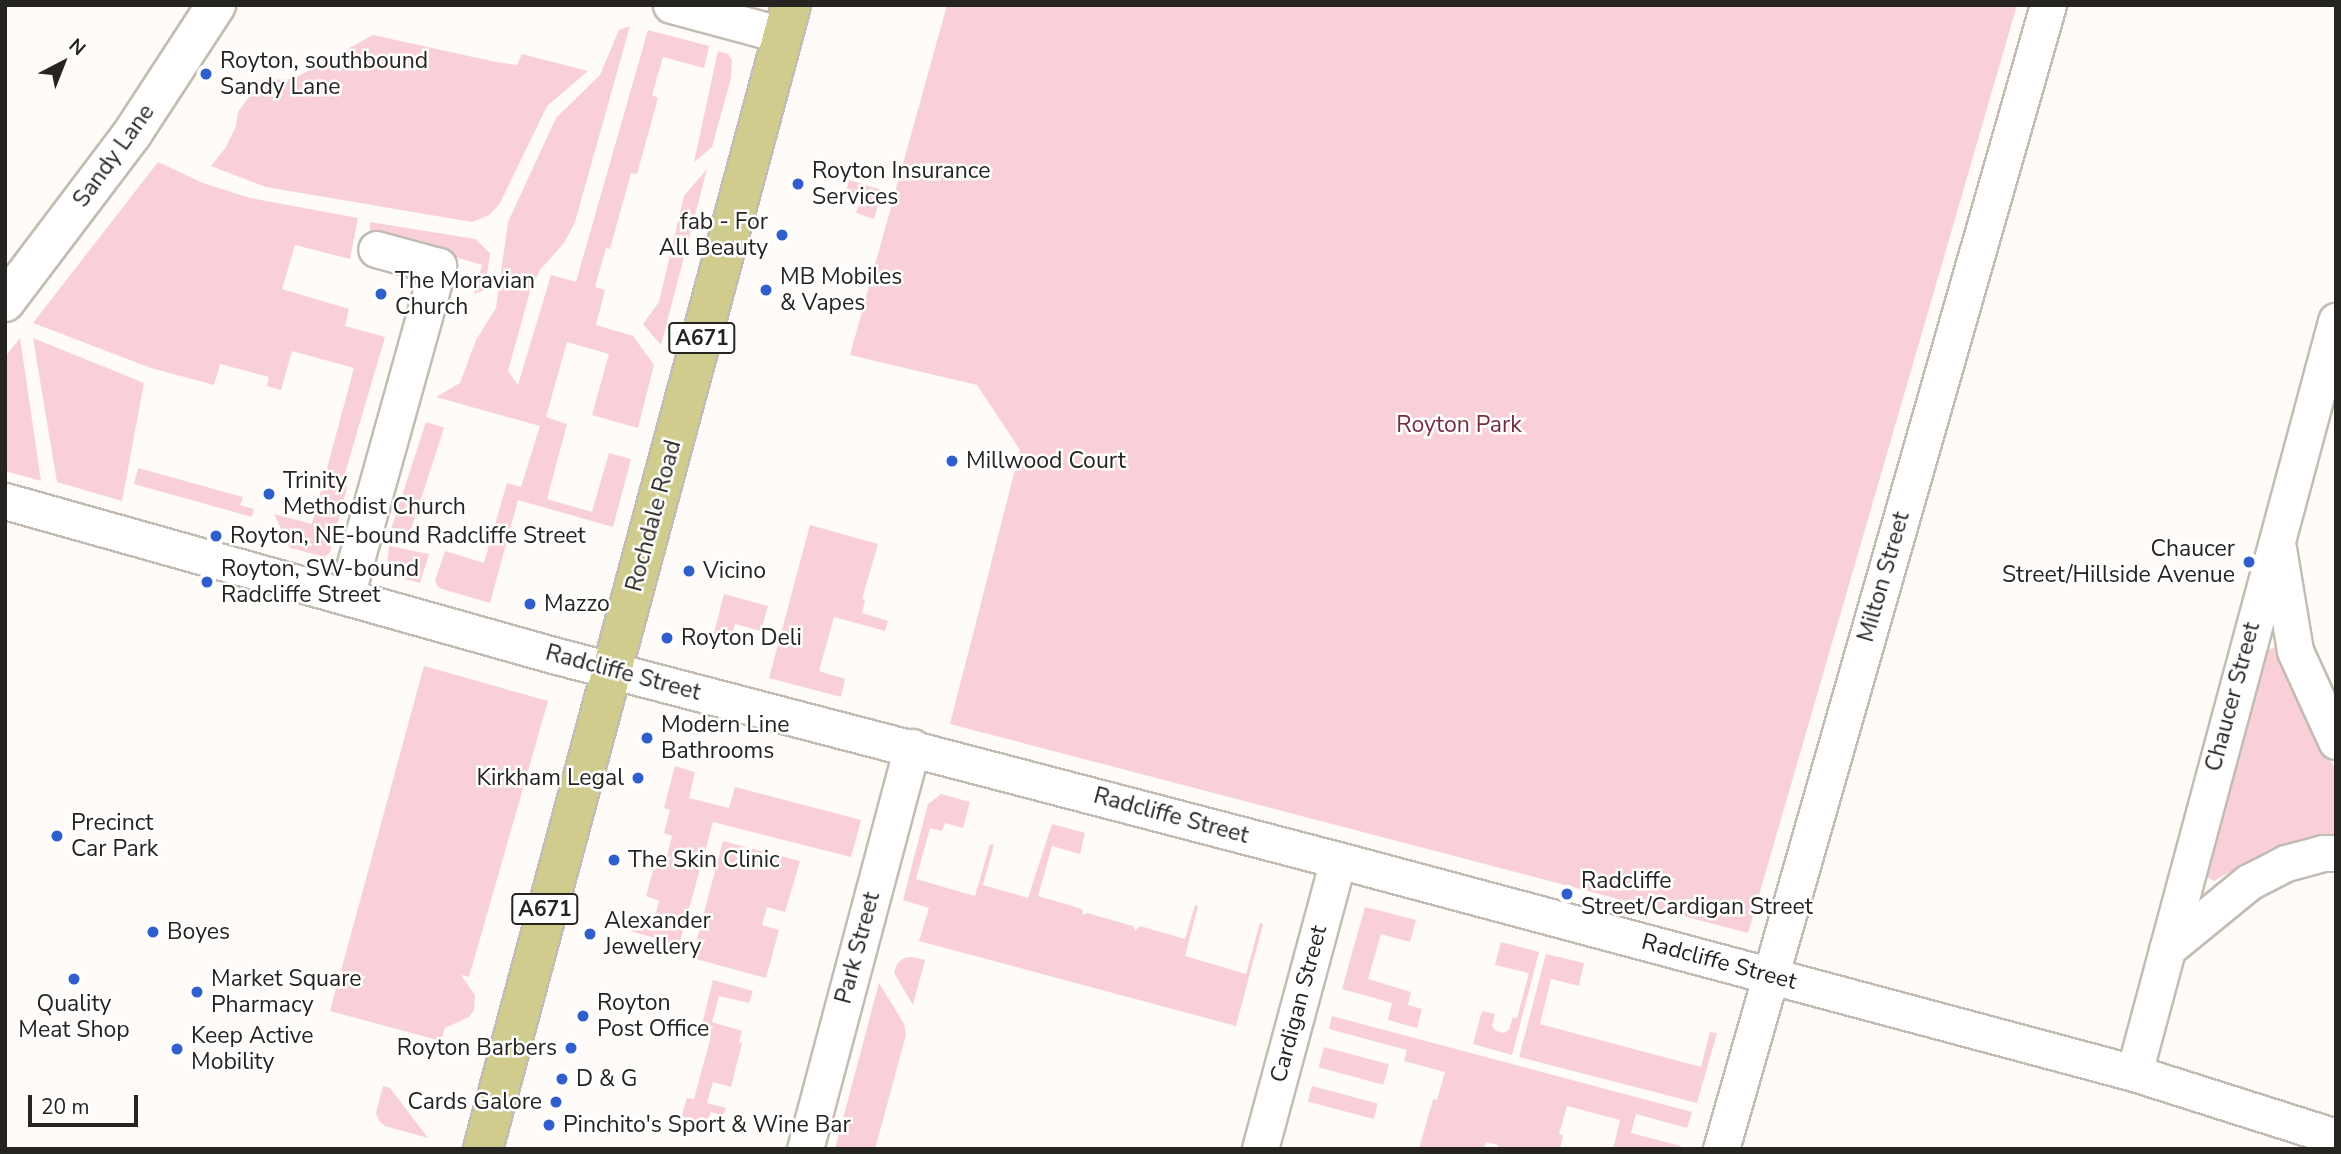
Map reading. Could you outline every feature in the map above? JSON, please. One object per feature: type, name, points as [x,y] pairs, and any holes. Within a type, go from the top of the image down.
[{"type":"main road","name":"Rochdale Road","points":[[482,1149],[787,20]]},
{"type":"street","name":"Sandy Lane","points":[[5,302],[132,134],[216,5]]},
{"type":"street","points":[[671,5],[787,20]]},
{"type":"street","name":"Milton Street","points":[[1721,1149],[2048,5]]},
{"type":"street","points":[[346,596],[438,266],[376,249]]},
{"type":"street","name":"Chaucer Street","points":[[2134,1073],[2276,534],[2336,321]]},
{"type":"street","name":"Radcliffe Street","points":[[5,501],[611,670],[912,747],[2134,1073],[2336,1137]]},
{"type":"street","points":[[2276,534],[2295,651],[2336,741]]},
{"type":"street","name":"Park Street","points":[[805,1149],[912,747]]},
{"type":"street","points":[[2167,949],[2249,882],[2286,863],[2323,853],[2336,853]]},
{"type":"street","name":"Cardigan Street","points":[[1260,1149],[1338,860]]},
{"type":"green space","name":"Royton Park","points":[[947,5],[2017,5],[1748,933],[950,724],[1020,450],[977,385],[850,355]]},
{"type":"green space","points":[[630,26],[575,222],[564,243],[540,270],[531,288],[508,371],[518,385],[551,275],[576,282],[648,30],[709,46],[704,68],[663,57],[652,95],[658,98],[637,174],[631,173],[610,249],[606,248],[595,287],[605,290],[596,325],[633,336],[654,365],[638,428],[592,415],[609,354],[567,342],[546,417],[567,424],[547,499],[592,512],[609,453],[631,459],[613,527],[518,500],[490,603],[439,588],[435,581],[445,551],[484,563],[507,483],[521,487],[540,426],[436,397],[460,383],[476,340],[496,308],[508,222],[556,118],[600,75],[619,30]]},
{"type":"green space","points":[[373,35],[496,62],[517,65],[522,54],[588,71],[547,106],[499,205],[489,215],[472,222],[266,187],[211,166],[226,147],[236,126],[238,112],[261,80],[293,79]]},
{"type":"green space","points":[[718,51],[728,54],[732,60],[731,78],[712,147],[694,162]]},
{"type":"green space","points":[[158,162],[203,183],[250,198],[358,218],[350,259],[295,245],[282,289],[349,309],[345,326],[385,337],[343,480],[347,487],[330,552],[325,557],[290,548],[274,514],[312,524],[354,368],[292,351],[281,390],[267,386],[269,377],[220,364],[214,385],[151,368],[33,323]]},
{"type":"green space","points":[[707,169],[661,345],[643,324],[659,302],[684,196]]},
{"type":"green space","points":[[849,180],[882,190],[874,219],[856,213],[860,200],[845,196]]},
{"type":"green space","points":[[370,222],[475,239],[490,253],[485,290],[474,294],[482,265],[370,231]]},
{"type":"green space","points":[[20,338],[41,481],[5,471],[5,357]]},
{"type":"green space","points":[[33,338],[144,383],[122,501],[57,482]]},
{"type":"green space","points":[[426,422],[444,428],[408,538],[390,532]]},
{"type":"green space","points":[[138,468],[243,497],[240,505],[254,509],[252,517],[134,484]]},
{"type":"green space","points":[[810,525],[878,544],[862,599],[865,600],[862,613],[888,621],[885,631],[834,617],[819,671],[845,679],[841,697],[769,678]]},
{"type":"green space","points":[[389,546],[429,554],[420,583],[386,574]]},
{"type":"green space","points":[[724,594],[768,606],[761,631],[735,624],[730,641],[713,637]]},
{"type":"green space","points":[[2274,647],[2283,657],[2305,715],[2336,770],[2336,835],[2274,847],[2214,881],[2205,876],[2201,866],[2265,652]]},
{"type":"green space","points":[[424,666],[548,701],[469,977],[461,975],[475,995],[474,1010],[469,1017],[445,1028],[441,1041],[330,1011]]},
{"type":"green space","points":[[675,766],[695,772],[689,798],[729,808],[735,787],[861,820],[851,857],[713,822],[679,945],[631,931],[635,914],[654,920],[659,901],[646,896],[654,867],[664,869],[672,836],[664,833],[670,810],[664,808]]},
{"type":"green space","points":[[941,794],[970,802],[963,828],[945,823],[942,831],[930,828],[916,879],[975,896],[990,844],[994,845],[983,885],[1028,898],[1052,824],[1085,833],[1080,854],[1052,846],[1038,896],[1082,909],[1083,915],[1087,913],[1133,926],[1135,931],[1140,926],[1185,939],[1195,905],[1198,906],[1185,956],[1246,974],[1260,923],[1263,924],[1236,1026],[919,941],[929,908],[903,900],[928,804]]},
{"type":"green space","points":[[723,841],[800,861],[785,912],[767,907],[762,925],[779,930],[766,978],[692,958]]},
{"type":"green space","points":[[1365,907],[1416,920],[1410,942],[1381,934],[1368,979],[1411,992],[1408,1005],[1422,1009],[1417,1028],[1388,1020],[1392,1003],[1342,989]]},
{"type":"green space","points":[[1501,942],[1539,952],[1512,1055],[1473,1044],[1482,1011],[1495,1014],[1492,1026],[1496,1031],[1504,1033],[1509,1030],[1513,1017],[1517,1018],[1529,973],[1495,965]]},
{"type":"green space","points":[[1546,954],[1584,963],[1579,986],[1551,979],[1540,1024],[1701,1067],[1710,1032],[1717,1033],[1697,1103],[1519,1057]]},
{"type":"green space","points":[[904,958],[925,960],[913,1005],[894,973],[897,964]]},
{"type":"green space","points":[[713,980],[753,991],[749,1003],[719,996],[712,1022],[742,1031],[739,1042],[742,1043],[731,1087],[713,1082],[707,1103],[726,1108],[723,1116],[711,1112],[706,1129],[680,1121],[687,1098],[694,1099],[711,1036],[700,1032]]},
{"type":"green space","points":[[879,983],[904,1024],[906,1035],[875,1149],[835,1149]]},
{"type":"green space","points":[[1332,1016],[1692,1112],[1687,1128],[1636,1114],[1631,1133],[1681,1146],[1681,1149],[1613,1149],[1620,1120],[1567,1106],[1559,1134],[1563,1135],[1560,1149],[1497,1149],[1498,1145],[1486,1142],[1484,1149],[1419,1149],[1433,1099],[1437,1100],[1445,1072],[1404,1061],[1407,1050],[1329,1029]]},
{"type":"green space","points":[[1324,1047],[1389,1064],[1383,1085],[1319,1067]]},
{"type":"green space","points":[[383,1086],[390,1088],[428,1138],[385,1126],[379,1121],[376,1113]]},
{"type":"green space","points":[[1312,1086],[1378,1104],[1374,1119],[1308,1101]]},
{"type":"place","name":"Royton, southbound Sandy Lane","points":[[206,74]]},
{"type":"place","name":"Royton Insurance Services","points":[[798,184]]},
{"type":"place","name":"fab - For All Beauty","points":[[782,235]]},
{"type":"place","name":"MB Mobiles & Vapes","points":[[766,290]]},
{"type":"place","name":"The Moravian Church","points":[[381,294]]},
{"type":"place","name":"Millwood Court","points":[[952,461]]},
{"type":"place","name":"Trinity Methodist Church","points":[[269,494]]},
{"type":"place","name":"Royton, NE-bound Radcliffe Street","points":[[216,536]]},
{"type":"place","name":"Chaucer Street/Hillside Avenue","points":[[2249,562]]},
{"type":"place","name":"Vicino","points":[[689,571]]},
{"type":"place","name":"Royton, SW-bound Radcliffe Street","points":[[207,582]]},
{"type":"place","name":"Mazzo","points":[[530,604]]},
{"type":"place","name":"Royton Deli","points":[[667,638]]},
{"type":"place","name":"Modern Line Bathrooms","points":[[647,738]]},
{"type":"place","name":"Kirkham Legal","points":[[638,778]]},
{"type":"place","name":"Precinct Car Park","points":[[57,836]]},
{"type":"place","name":"The Skin Clinic","points":[[614,860]]},
{"type":"place","name":"Radcliffe Street/Cardigan Street","points":[[1567,894]]},
{"type":"place","name":"Boyes","points":[[153,932]]},
{"type":"place","name":"Alexander Jewellery","points":[[590,934]]},
{"type":"place","name":"Quality Meat Shop","points":[[74,979]]},
{"type":"place","name":"Market Square Pharmacy","points":[[197,992]]},
{"type":"place","name":"Royton Post Office","points":[[583,1016]]},
{"type":"place","name":"Royton Barbers","points":[[571,1048]]},
{"type":"place","name":"Keep Active Mobility","points":[[177,1049]]},
{"type":"place","name":"D & G","points":[[562,1079]]},
{"type":"place","name":"Cards Galore","points":[[556,1102]]},
{"type":"place","name":"Pinchito's Sport & Wine Bar","points":[[549,1125]]}]
